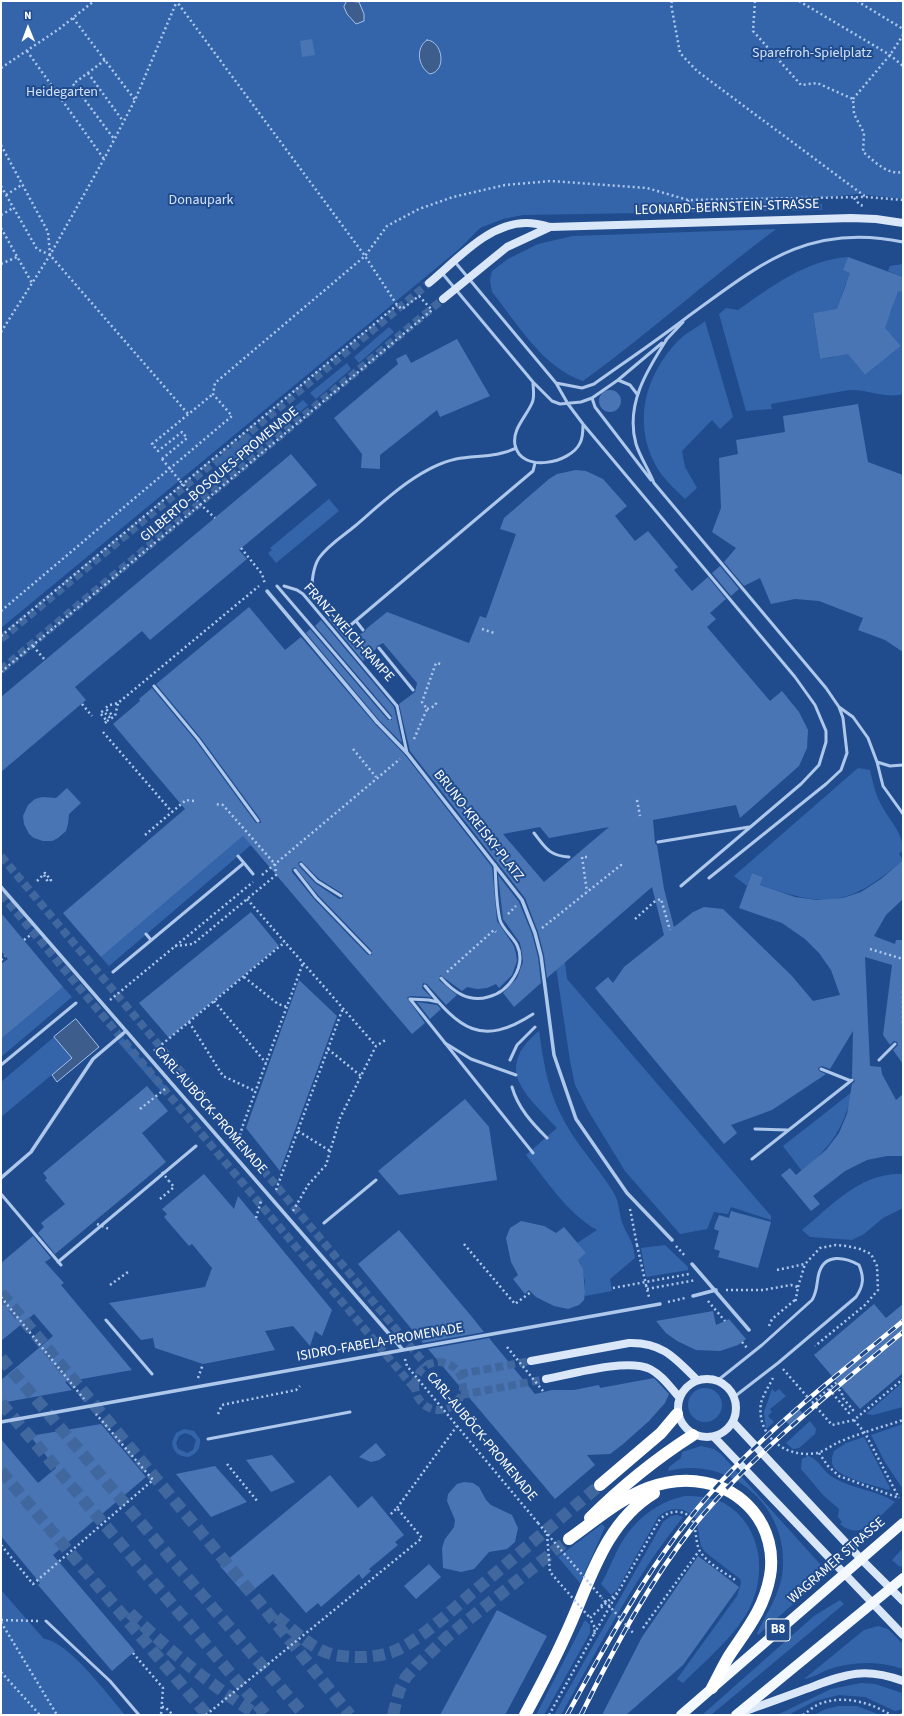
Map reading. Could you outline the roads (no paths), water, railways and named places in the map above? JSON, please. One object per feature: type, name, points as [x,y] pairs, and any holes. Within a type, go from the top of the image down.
[{"type":"highway","points":[[600,1485],[661,1433],[677,1414]]},
{"type":"highway","points":[[693,1435],[667,1453],[604,1504],[569,1538],[629,1498],[648,1488],[686,1481],[704,1482],[719,1486],[734,1493],[757,1515],[770,1542],[772,1558],[766,1595],[750,1628],[729,1656],[712,1688]]},
{"type":"highway","points":[[525,1715],[565,1637],[603,1549],[612,1534],[630,1511],[643,1500],[670,1483]]},
{"type":"main road","name":"LEONARD-BERNSTEIN-STRASSE","points":[[429,283],[486,236],[502,229],[527,223],[550,227],[851,218],[876,219],[903,223]]},
{"type":"main road","name":"LEONARD-BERNSTEIN-STRASSE","points":[[443,299],[507,247],[550,227]]},
{"type":"main road","points":[[531,1361],[629,1343],[640,1343],[660,1348],[668,1352],[697,1380]]},
{"type":"main road","points":[[546,1379],[615,1366],[633,1365],[656,1372],[679,1397]]},
{"type":"main road","points":[[707,1379],[717,1381],[723,1384],[734,1397],[736,1412],[733,1422],[726,1430],[714,1437],[703,1438],[693,1435],[682,1426],[677,1414],[679,1397],[686,1386],[697,1380],[707,1379]]},
{"type":"main road","points":[[733,1422],[861,1559],[903,1601]]},
{"type":"main road","points":[[714,1437],[903,1635]]},
{"type":"main road","name":"WAGRAMER STRASSE","points":[[681,1715],[903,1523]]},
{"type":"main road","points":[[737,1714],[903,1578]]},
{"type":"main road","points":[[737,1714],[832,1678],[852,1674],[873,1673],[903,1681]]},
{"type":"street","name":"BRUNO-KREISKY-PLATZ","points":[[266,591],[377,722],[407,753],[522,900],[536,933],[542,956],[554,1055],[576,1119],[627,1193],[672,1240]]},
{"type":"street","name":"CARL-AUBÖCK-PROMENADE","points":[[1,887],[402,1350]]},
{"type":"street","points":[[1,1178],[31,1152],[93,1059],[126,1031]]},
{"type":"street","points":[[692,1264],[749,1330]]},
{"type":"street","points":[[693,1296],[716,1290]]},
{"type":"street","name":"ISIDRO-FABELA-PROMENADE","points":[[1,1422],[660,1304]]},
{"type":"lane","points":[[556,383],[582,388],[594,384],[686,318],[730,284],[789,250],[834,238],[862,236],[903,242]]},
{"type":"lane","points":[[455,262],[556,383],[568,404],[583,424],[795,677],[811,699],[822,720],[826,742],[819,765],[801,784],[681,886]]},
{"type":"lane","points":[[442,272],[534,382],[552,401],[568,404],[592,398],[618,380],[667,339],[686,318]]},
{"type":"lane","points":[[654,483],[636,444],[634,421],[637,394],[654,360],[667,339]]},
{"type":"lane","points":[[618,380],[630,385],[637,394]]},
{"type":"lane","points":[[534,382],[533,402],[516,429],[514,438],[516,448],[525,458],[535,463],[556,460],[573,451],[580,443],[583,424]]},
{"type":"lane","points":[[592,398],[595,407],[654,483],[826,688],[839,707],[853,717],[868,738],[883,786],[903,814]]},
{"type":"lane","points":[[311,597],[313,579],[318,560],[329,547],[406,484],[444,463],[456,459],[478,458],[509,452],[516,448]]},
{"type":"lane","points":[[346,629],[533,471],[535,463]]},
{"type":"lane","name":"FRANZ-WEICH-RAMPE","points":[[390,718],[277,586],[284,586],[297,590],[303,594],[397,706],[407,753]]},
{"type":"lane","points":[[356,621],[363,630]]},
{"type":"lane","points":[[378,648],[413,690]]},
{"type":"lane","points":[[154,686],[198,739],[258,821]]},
{"type":"lane","points":[[709,878],[826,784],[840,770],[846,753],[846,739],[839,707]]},
{"type":"lane","points":[[876,762],[890,766],[903,765]]},
{"type":"lane","points":[[658,842],[750,827]]},
{"type":"lane","points":[[534,833],[548,851],[558,856],[569,857]]},
{"type":"lane","points":[[238,856],[253,874]]},
{"type":"lane","points":[[113,972],[244,863]]},
{"type":"lane","points":[[301,864],[317,881],[341,896]]},
{"type":"lane","points":[[441,978],[458,993],[469,998],[489,997],[508,986],[518,968],[519,958],[517,946],[500,921],[495,865]]},
{"type":"lane","points":[[295,870],[316,897],[370,953]]},
{"type":"lane","points":[[146,934],[151,940]]},
{"type":"lane","points":[[425,986],[454,1018],[464,1026],[477,1030],[494,1031],[509,1028],[533,1014]]},
{"type":"lane","points":[[438,1002],[410,999],[533,1153]]},
{"type":"lane","points":[[1,1065],[76,1003]]},
{"type":"lane","points":[[510,1060],[517,1045],[535,1027]]},
{"type":"lane","points":[[445,1043],[471,1059],[516,1075]]},
{"type":"lane","points":[[879,1060],[895,1044]]},
{"type":"lane","points":[[752,1159],[851,1081],[821,1070]]},
{"type":"lane","points":[[512,1087],[516,1101],[531,1121],[548,1138]]},
{"type":"lane","points":[[755,1129],[788,1130]]},
{"type":"lane","points":[[58,1262],[196,1146]]},
{"type":"lane","points":[[324,1223],[376,1180]]},
{"type":"lane","points":[[1,1194],[61,1265]]},
{"type":"lane","points":[[717,1381],[762,1345],[812,1300],[817,1291],[817,1282],[823,1264],[832,1258],[841,1258],[850,1260],[859,1265],[863,1274],[863,1281],[862,1288],[856,1297],[778,1363],[734,1397]]},
{"type":"lane","points":[[106,1320],[152,1374]]},
{"type":"lane","points":[[208,1439],[350,1412]]},
{"type":"lane","points":[[46,1621],[110,1681],[139,1715]]},
{"type":"tunnel","points":[[1,639],[429,283]]},
{"type":"tunnel","points":[[1,670],[443,299]]},
{"type":"tunnel","points":[[1,856],[426,1365]]},
{"type":"tunnel","points":[[1,894],[414,1388]]},
{"type":"tunnel","points":[[1,1293],[259,1602],[350,1715]]},
{"type":"tunnel","points":[[1,1358],[304,1715]]},
{"type":"tunnel","points":[[460,1374],[531,1361]]},
{"type":"tunnel","points":[[434,1362],[444,1362],[453,1366],[459,1372],[463,1381],[463,1386],[463,1391],[459,1400],[453,1406],[444,1410],[434,1410],[425,1406],[419,1400],[415,1391],[415,1381],[419,1372],[425,1366],[434,1362]]},
{"type":"tunnel","points":[[461,1395],[546,1379]]},
{"type":"tunnel","points":[[1,1403],[266,1715]]},
{"type":"tunnel","points":[[1,1471],[207,1715]]},
{"type":"tunnel","points":[[277,1617],[304,1639],[327,1653],[356,1657],[392,1652],[413,1641],[434,1626],[600,1485]]},
{"type":"tunnel","points":[[393,1715],[399,1691],[406,1677],[416,1666],[447,1637],[569,1539]]},
{"type":"tunnel","points":[[130,1613],[191,1667],[258,1715]]},
{"type":"railway","points":[[567,1715],[641,1586],[683,1526],[707,1497],[772,1431],[815,1393],[903,1321]]},
{"type":"railway","points":[[581,1715],[619,1640],[633,1616],[663,1568],[696,1523],[744,1471],[795,1423],[903,1332]]},
{"type":"park label","name":"Sparefroh-Spielplatz","points":[[812,54]]},
{"type":"park label","name":"Heidegarten","points":[[62,93]]},
{"type":"park label","name":"Donaupark","points":[[201,201]]}]
